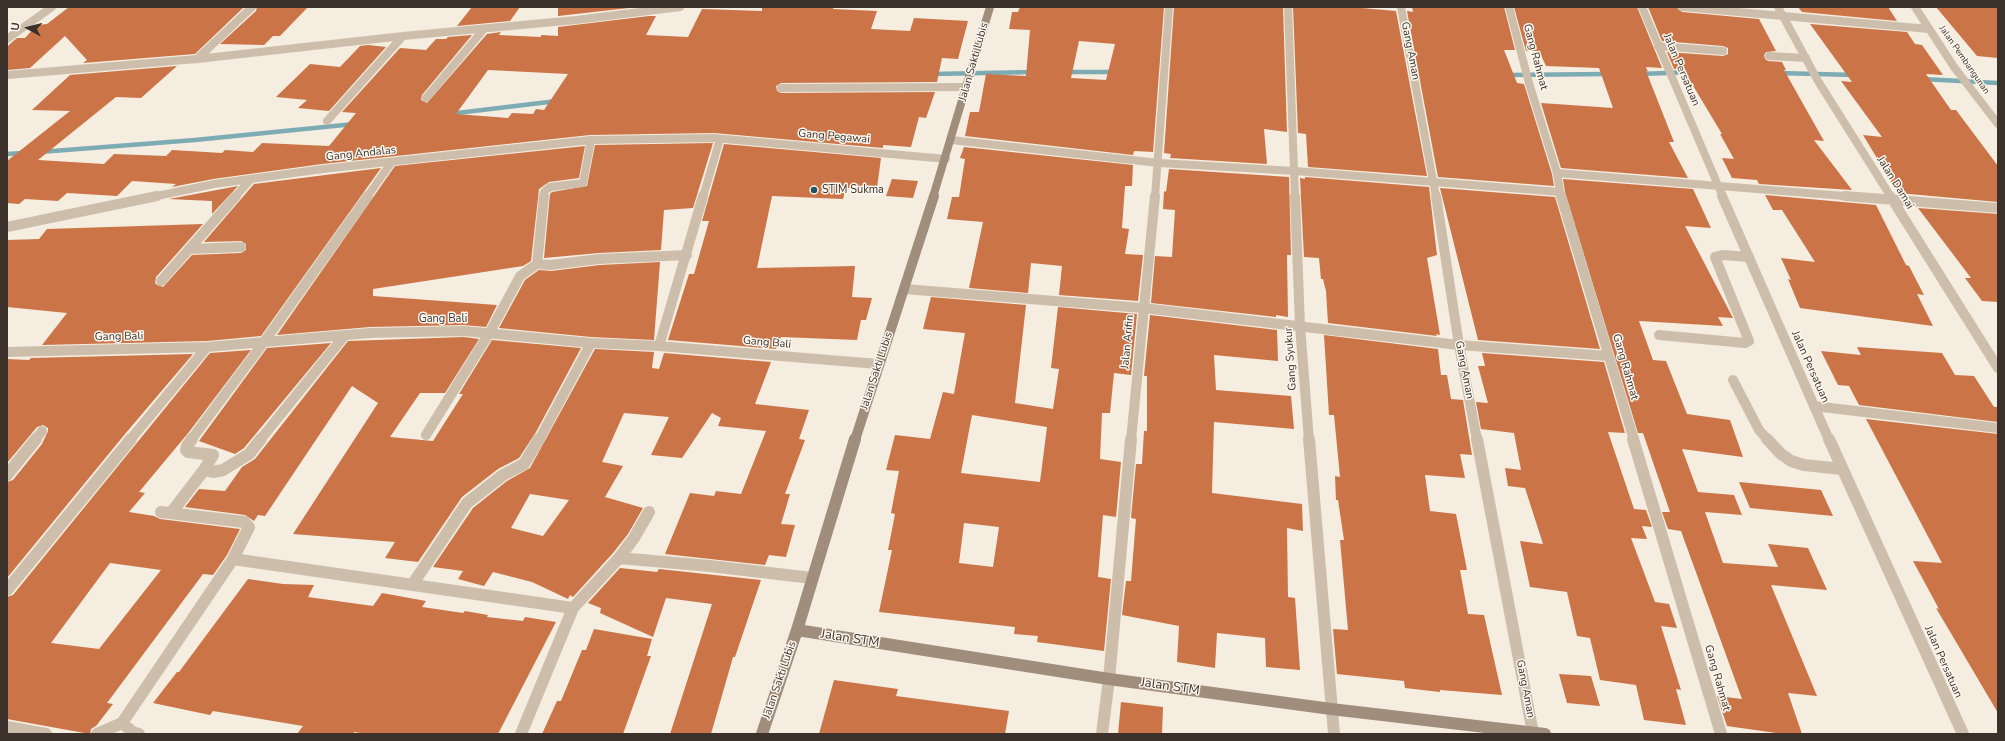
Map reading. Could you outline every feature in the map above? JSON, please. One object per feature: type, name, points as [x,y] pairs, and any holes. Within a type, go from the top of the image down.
[{"type":"street","points":[[7,39],[52,7]]},
{"type":"street","points":[[197,59],[252,7]]},
{"type":"street","points":[[7,75],[197,59],[403,36],[609,17],[680,7]]},
{"type":"street","name":"Jalan Sakti Lubis","points":[[762,734],[797,630],[878,364],[946,159],[990,7]]},
{"type":"street","name":"Jalan Arifin","points":[[1102,734],[1109,679],[1143,308],[1159,162],[1169,7]]},
{"type":"street","name":"Gang Syukur","points":[[1288,7],[1292,69],[1300,326],[1334,734]]},
{"type":"street","name":"Gang Aman","points":[[1401,7],[1434,181],[1459,344],[1539,733]]},
{"type":"street","name":"Gang Rahmat","points":[[1509,7],[1529,83],[1557,173],[1560,192],[1721,734]]},
{"type":"street","name":"Jalan Persatuan","points":[[1642,7],[1663,60],[1814,406],[1963,734]]},
{"type":"street","points":[[1682,7],[1929,29]]},
{"type":"street","name":"Jalan Damai","points":[[1778,7],[1818,80],[1891,200],[1998,368]]},
{"type":"street","name":"Jalan Pembangunan","points":[[1915,7],[1968,87],[1998,124]]},
{"type":"street","points":[[426,98],[484,29]]},
{"type":"street","points":[[327,121],[403,36]]},
{"type":"street","points":[[1658,46],[1723,51]]},
{"type":"street","points":[[1769,56],[1806,58]]},
{"type":"street","points":[[781,88],[967,85]]},
{"type":"street","points":[[1986,109],[1998,110]]},
{"type":"street","name":"Gang Andalas","points":[[7,227],[194,188],[251,178],[323,169],[391,163],[543,144],[591,140],[714,138],[720,140]]},
{"type":"street","points":[[537,264],[544,192],[550,187],[582,182],[591,140]]},
{"type":"street","points":[[660,346],[720,140]]},
{"type":"street","name":"Gang Pegawai","points":[[720,140],[758,141],[946,159]]},
{"type":"street","points":[[951,140],[1159,162],[1434,181],[1560,192]]},
{"type":"street","points":[[97,734],[122,723],[233,559],[248,532],[247,524],[244,522],[166,512],[204,470],[213,455],[188,452],[186,450],[188,446],[391,163]]},
{"type":"street","points":[[1557,173],[1998,208]]},
{"type":"street","points":[[161,281],[251,178]]},
{"type":"street","points":[[189,250],[241,247]]},
{"type":"street","points":[[426,435],[490,332],[520,276],[537,264],[550,265],[599,259],[687,255]]},
{"type":"street","points":[[1659,335],[1745,343],[1749,341],[1715,257],[1722,255],[1749,257]]},
{"type":"street","points":[[904,288],[1143,308],[1459,344],[1609,356]]},
{"type":"street","name":"Gang Bali","points":[[7,352],[207,347],[345,335],[416,331],[490,332],[591,343],[660,346],[878,364]]},
{"type":"street","points":[[204,470],[213,472],[223,470],[249,454],[345,335]]},
{"type":"street","points":[[412,585],[467,503],[503,475],[524,464],[528,460],[591,343]]},
{"type":"street","points":[[7,590],[207,347]]},
{"type":"street","points":[[1733,380],[1759,430],[1780,453],[1791,461],[1842,469]]},
{"type":"street","points":[[1814,406],[1998,428]]},
{"type":"street","points":[[7,475],[42,431]]},
{"type":"street","points":[[521,734],[573,608],[619,558],[634,538],[649,512]]},
{"type":"street","points":[[619,558],[710,566],[812,578]]},
{"type":"street","points":[[233,559],[573,608]]},
{"type":"street","name":"Jalan STM","points":[[797,630],[1109,679],[1331,709],[1539,733]]},
{"type":"street","points":[[122,723],[134,733],[139,734]]},
{"type":"street","points":[[7,728],[46,734]]},
{"type":"building","points":[[69,7],[244,7],[195,54],[83,63],[87,60],[65,36],[30,68],[7,70],[7,47],[17,38],[25,38],[37,25],[47,24]]},
{"type":"building","points":[[257,7],[308,7],[280,36],[273,36],[264,45],[220,44],[256,11]]},
{"type":"building","points":[[472,7],[520,7],[510,21],[457,26]]},
{"type":"building","points":[[558,7],[638,7],[558,16]]},
{"type":"building","points":[[762,7],[834,7],[833,9],[877,11],[871,29],[910,31],[914,18],[968,21],[958,59],[942,58],[937,82],[781,83],[776,86],[777,91],[781,93],[935,92],[926,118],[919,117],[911,147],[883,145],[883,148],[714,133],[590,135],[322,164],[213,179],[172,187],[176,184],[132,181],[117,196],[67,193],[58,201],[25,199],[19,204],[7,203],[7,161],[70,111],[32,110],[70,75],[177,66],[141,98],[116,97],[38,160],[104,164],[114,154],[166,156],[172,150],[222,153],[225,150],[253,152],[262,143],[329,146],[356,113],[342,112],[400,48],[426,50],[436,39],[472,35],[422,95],[421,100],[427,103],[487,34],[501,32],[499,35],[540,37],[542,35],[558,36],[558,27],[656,16],[646,35],[688,37],[702,9],[762,11]],"holes":[[[488,70],[568,74],[544,110],[536,109],[533,114],[512,113],[508,118],[456,114]]]},
{"type":"building","points":[[1020,7],[1164,7],[1153,152],[1134,151],[1133,155],[965,136],[970,112],[979,112],[986,74],[1026,76],[1030,30],[1009,29],[1012,12],[1018,12]],"holes":[[[1079,41],[1115,44],[1106,80],[1071,78]]]},
{"type":"building","points":[[1174,7],[1283,7],[1287,132],[1264,129],[1267,164],[1170,158],[1171,154],[1164,153]]},
{"type":"building","points":[[1293,7],[1350,7],[1396,11],[1427,176],[1308,167],[1306,134],[1298,133]]},
{"type":"building","points":[[1412,7],[1504,7],[1515,50],[1504,50],[1517,83],[1524,84],[1552,174],[1554,186],[1438,177],[1407,11],[1413,12]]},
{"type":"building","points":[[1514,7],[1637,7],[1662,68],[1646,67],[1648,72],[1646,71],[1674,142],[1669,142],[1688,178],[1561,168],[1541,103],[1613,108],[1599,68],[1546,66],[1539,51],[1526,51]]},
{"type":"building","points":[[1648,7],[1677,8],[1682,12],[1759,19],[1776,51],[1766,52],[1764,55],[1765,59],[1768,61],[1782,62],[1786,70],[1784,70],[1824,141],[1814,140],[1852,190],[1759,184],[1757,180],[1732,178],[1722,158],[1734,159],[1720,134],[1722,134],[1683,69],[1674,69],[1667,52],[1723,56],[1728,54],[1728,48],[1723,46],[1662,41]]},
{"type":"building","points":[[1798,7],[1888,7],[1897,21],[1802,12]]},
{"type":"building","points":[[1936,7],[1998,7],[1998,58],[1977,56]]},
{"type":"building","points":[[1810,24],[1907,32],[1915,44],[1922,45],[1943,75],[1926,74],[1951,110],[1956,110],[1998,166],[1998,202],[1898,193],[1863,135],[1882,137],[1841,81],[1852,82]]},
{"type":"building","points":[[368,45],[386,47],[329,111],[298,108],[307,100],[276,97],[310,64],[340,67],[360,46]]},
{"type":"building","points":[[713,143],[693,208],[664,210],[661,250],[599,253],[544,258],[550,194],[552,192],[587,186],[595,145]]},
{"type":"building","points":[[724,144],[881,158],[877,188],[846,188],[843,199],[772,196],[757,268],[855,266],[852,297],[872,298],[866,320],[861,320],[857,340],[781,337],[776,349],[668,340],[689,274],[694,274],[709,221],[702,221]]},
{"type":"building","points":[[585,146],[579,178],[549,182],[539,189],[531,261],[523,266],[373,289],[373,296],[497,305],[486,327],[464,325],[370,327],[277,335],[395,166]]},
{"type":"building","points":[[964,147],[1133,165],[1132,186],[1125,186],[1122,228],[1129,229],[1125,254],[1143,255],[1138,301],[1059,295],[1062,266],[1031,263],[1028,293],[969,288],[983,222],[947,219],[952,197],[959,197],[965,159],[960,158]]},
{"type":"building","points":[[381,168],[261,336],[207,341],[42,345],[67,313],[7,307],[7,240],[39,239],[47,229],[203,224],[156,277],[155,283],[163,287],[192,255],[241,253],[246,250],[246,244],[241,241],[204,242],[254,184]]},
{"type":"building","points":[[1169,169],[1289,177],[1291,255],[1287,255],[1288,317],[1276,315],[1276,317],[1151,303],[1155,256],[1172,257],[1175,210],[1163,209],[1164,191],[1166,192]]},
{"type":"building","points":[[1305,177],[1429,187],[1437,255],[1427,258],[1440,335],[1436,334],[1437,336],[1328,323],[1326,291],[1323,279],[1321,279],[1319,258],[1304,257],[1300,178],[1305,179]]},
{"type":"building","points":[[892,179],[918,181],[913,198],[886,196]]},
{"type":"building","points":[[1563,179],[1693,189],[1711,228],[1685,226],[1733,318],[1718,317],[1723,326],[1639,321],[1653,360],[1666,361],[1687,414],[1730,420],[1743,457],[1682,449],[1698,492],[1734,495],[1742,515],[1705,512],[1723,563],[1778,567],[1768,544],[1808,548],[1827,590],[1771,585],[1817,696],[1788,693],[1802,734],[1783,734],[1727,726],[1717,696],[1742,699],[1681,531],[1668,529],[1662,512],[1670,512],[1643,433],[1638,433],[1565,192]]},
{"type":"building","points":[[238,186],[212,214],[212,201],[169,199]]},
{"type":"building","points":[[1440,188],[1555,197],[1600,349],[1478,340]]},
{"type":"building","points":[[1765,195],[1876,205],[1906,265],[1909,266],[1924,295],[1917,294],[1933,326],[1800,308],[1788,279],[1791,280],[1781,258],[1815,262],[1782,210],[1773,210]]},
{"type":"building","points":[[1918,208],[1998,214],[1998,302],[1982,301],[1965,278],[1971,278]]},
{"type":"building","points":[[660,262],[654,340],[591,337],[499,328],[525,280],[539,270],[551,271],[600,265]]},
{"type":"building","points":[[931,297],[1026,305],[1015,403],[1053,409],[1059,369],[1051,368],[1058,307],[1137,314],[1131,375],[1114,373],[1110,413],[1102,413],[1100,459],[1121,462],[1116,517],[1103,515],[1098,577],[1111,579],[1104,651],[1037,642],[1038,636],[1014,634],[1015,627],[879,612],[892,550],[888,550],[895,514],[891,513],[899,471],[886,470],[895,435],[930,439],[943,392],[954,394],[965,333],[923,329]],"holes":[[[972,415],[1047,427],[1040,482],[961,473]],[[964,523],[999,527],[993,567],[959,563]]]},
{"type":"building","points":[[1150,315],[1277,330],[1278,361],[1214,355],[1216,390],[1291,396],[1294,429],[1214,422],[1212,493],[1302,504],[1303,531],[1287,528],[1288,597],[1295,598],[1300,670],[1266,667],[1265,638],[1217,633],[1215,668],[1177,662],[1179,626],[1122,615],[1126,581],[1131,581],[1136,519],[1131,518],[1136,464],[1142,464],[1144,431],[1147,431],[1147,376],[1144,376]]},
{"type":"building","points":[[1324,335],[1438,349],[1441,375],[1447,375],[1451,399],[1463,400],[1472,455],[1460,454],[1465,478],[1425,475],[1430,511],[1456,514],[1467,570],[1460,570],[1468,614],[1484,615],[1502,695],[1440,690],[1440,692],[1405,688],[1404,681],[1337,674],[1333,629],[1348,630],[1340,540],[1344,540],[1338,500],[1336,500],[1335,476],[1340,477],[1334,415],[1329,415]]},
{"type":"building","points":[[464,337],[479,339],[445,393],[420,393],[390,437],[433,441],[463,394],[459,394],[492,340],[581,348],[536,432],[519,458],[498,469],[462,497],[418,562],[385,558],[395,542],[293,534],[378,403],[352,386],[265,516],[258,515],[254,521],[245,515],[185,507],[199,489],[225,491],[242,467],[255,459],[348,341]]},
{"type":"building","points":[[331,343],[244,448],[235,454],[199,441],[267,348]]},
{"type":"building","points":[[1857,347],[1942,353],[1955,375],[1974,376],[1994,407],[1998,407],[1998,422],[1859,405],[1849,386],[1838,385],[1821,351],[1861,355]]},
{"type":"building","points":[[595,349],[654,352],[652,368],[659,369],[664,353],[771,362],[755,404],[809,410],[799,439],[805,440],[785,494],[790,494],[781,524],[795,525],[786,557],[769,555],[765,565],[665,554],[690,493],[714,496],[716,491],[741,494],[766,431],[718,426],[721,418],[712,413],[682,458],[651,455],[669,417],[624,413],[602,462],[623,466],[605,497],[643,508],[628,534],[573,597],[570,595],[568,599],[532,582],[493,572],[484,586],[458,579],[463,571],[433,567],[473,508],[507,481],[530,468]],"holes":[[[530,494],[569,500],[543,536],[511,528]]]},
{"type":"building","points":[[251,350],[189,432],[139,492],[145,493],[129,512],[154,516],[160,519],[240,529],[227,555],[213,575],[203,574],[107,703],[113,704],[96,726],[91,729],[90,734],[7,719],[7,597],[13,595],[210,353]],"holes":[[[110,563],[161,570],[99,649],[51,643]]]},
{"type":"building","points":[[1482,353],[1604,362],[1625,433],[1608,432],[1634,509],[1646,510],[1652,527],[1642,526],[1647,539],[1631,538],[1655,602],[1669,604],[1677,628],[1661,626],[1681,690],[1676,689],[1686,725],[1644,720],[1636,685],[1600,680],[1590,638],[1577,636],[1567,592],[1530,587],[1520,541],[1543,544],[1525,488],[1508,486],[1505,468],[1521,470],[1514,433],[1481,429],[1476,402],[1488,403],[1478,366],[1485,366]]},
{"type":"building","points":[[193,354],[125,434],[7,578],[7,482],[13,480],[42,444],[48,428],[43,425],[37,427],[7,463],[7,359],[29,360],[31,358]]},
{"type":"building","points":[[1866,419],[1998,434],[1998,713],[1936,608],[1939,609],[1913,561],[1942,563]]},
{"type":"building","points":[[1739,482],[1821,490],[1833,516],[1750,508]]},
{"type":"building","points":[[620,568],[657,572],[659,569],[761,580],[735,657],[733,657],[711,734],[670,734],[712,604],[666,598],[653,637],[600,613],[601,608],[588,603]]},
{"type":"building","points":[[248,579],[283,584],[314,585],[308,597],[373,606],[382,593],[426,601],[422,607],[463,613],[465,611],[488,615],[487,617],[523,621],[525,617],[556,622],[498,734],[366,734],[354,732],[353,734],[297,734],[303,726],[213,711],[210,715],[153,703],[177,672],[179,672]]},
{"type":"building","points":[[594,629],[652,639],[647,656],[651,656],[623,734],[542,734],[557,701],[561,701],[582,650],[586,650]]},
{"type":"building","points":[[1559,674],[1591,676],[1600,706],[1567,703]]},
{"type":"building","points":[[834,680],[898,689],[896,696],[1009,711],[1005,734],[819,734]]},
{"type":"building","points":[[1121,702],[1163,707],[1162,734],[1118,734]]},
{"type":"waterway","points":[[932,74],[1035,72]]},
{"type":"waterway","points":[[1064,72],[1115,72]]},
{"type":"waterway","points":[[1640,74],[1693,72]]},
{"type":"waterway","points":[[1778,73],[1855,75]]},
{"type":"waterway","points":[[1506,75],[1609,74]]},
{"type":"waterway","points":[[1922,79],[1998,83]]},
{"type":"waterway","points":[[449,114],[557,101]]},
{"type":"waterway","points":[[40,152],[195,140],[354,124]]},
{"type":"waterway","points":[[7,154],[23,153]]},
{"type":"place","name":"STIM Sukma","points":[[814,190]]}]
